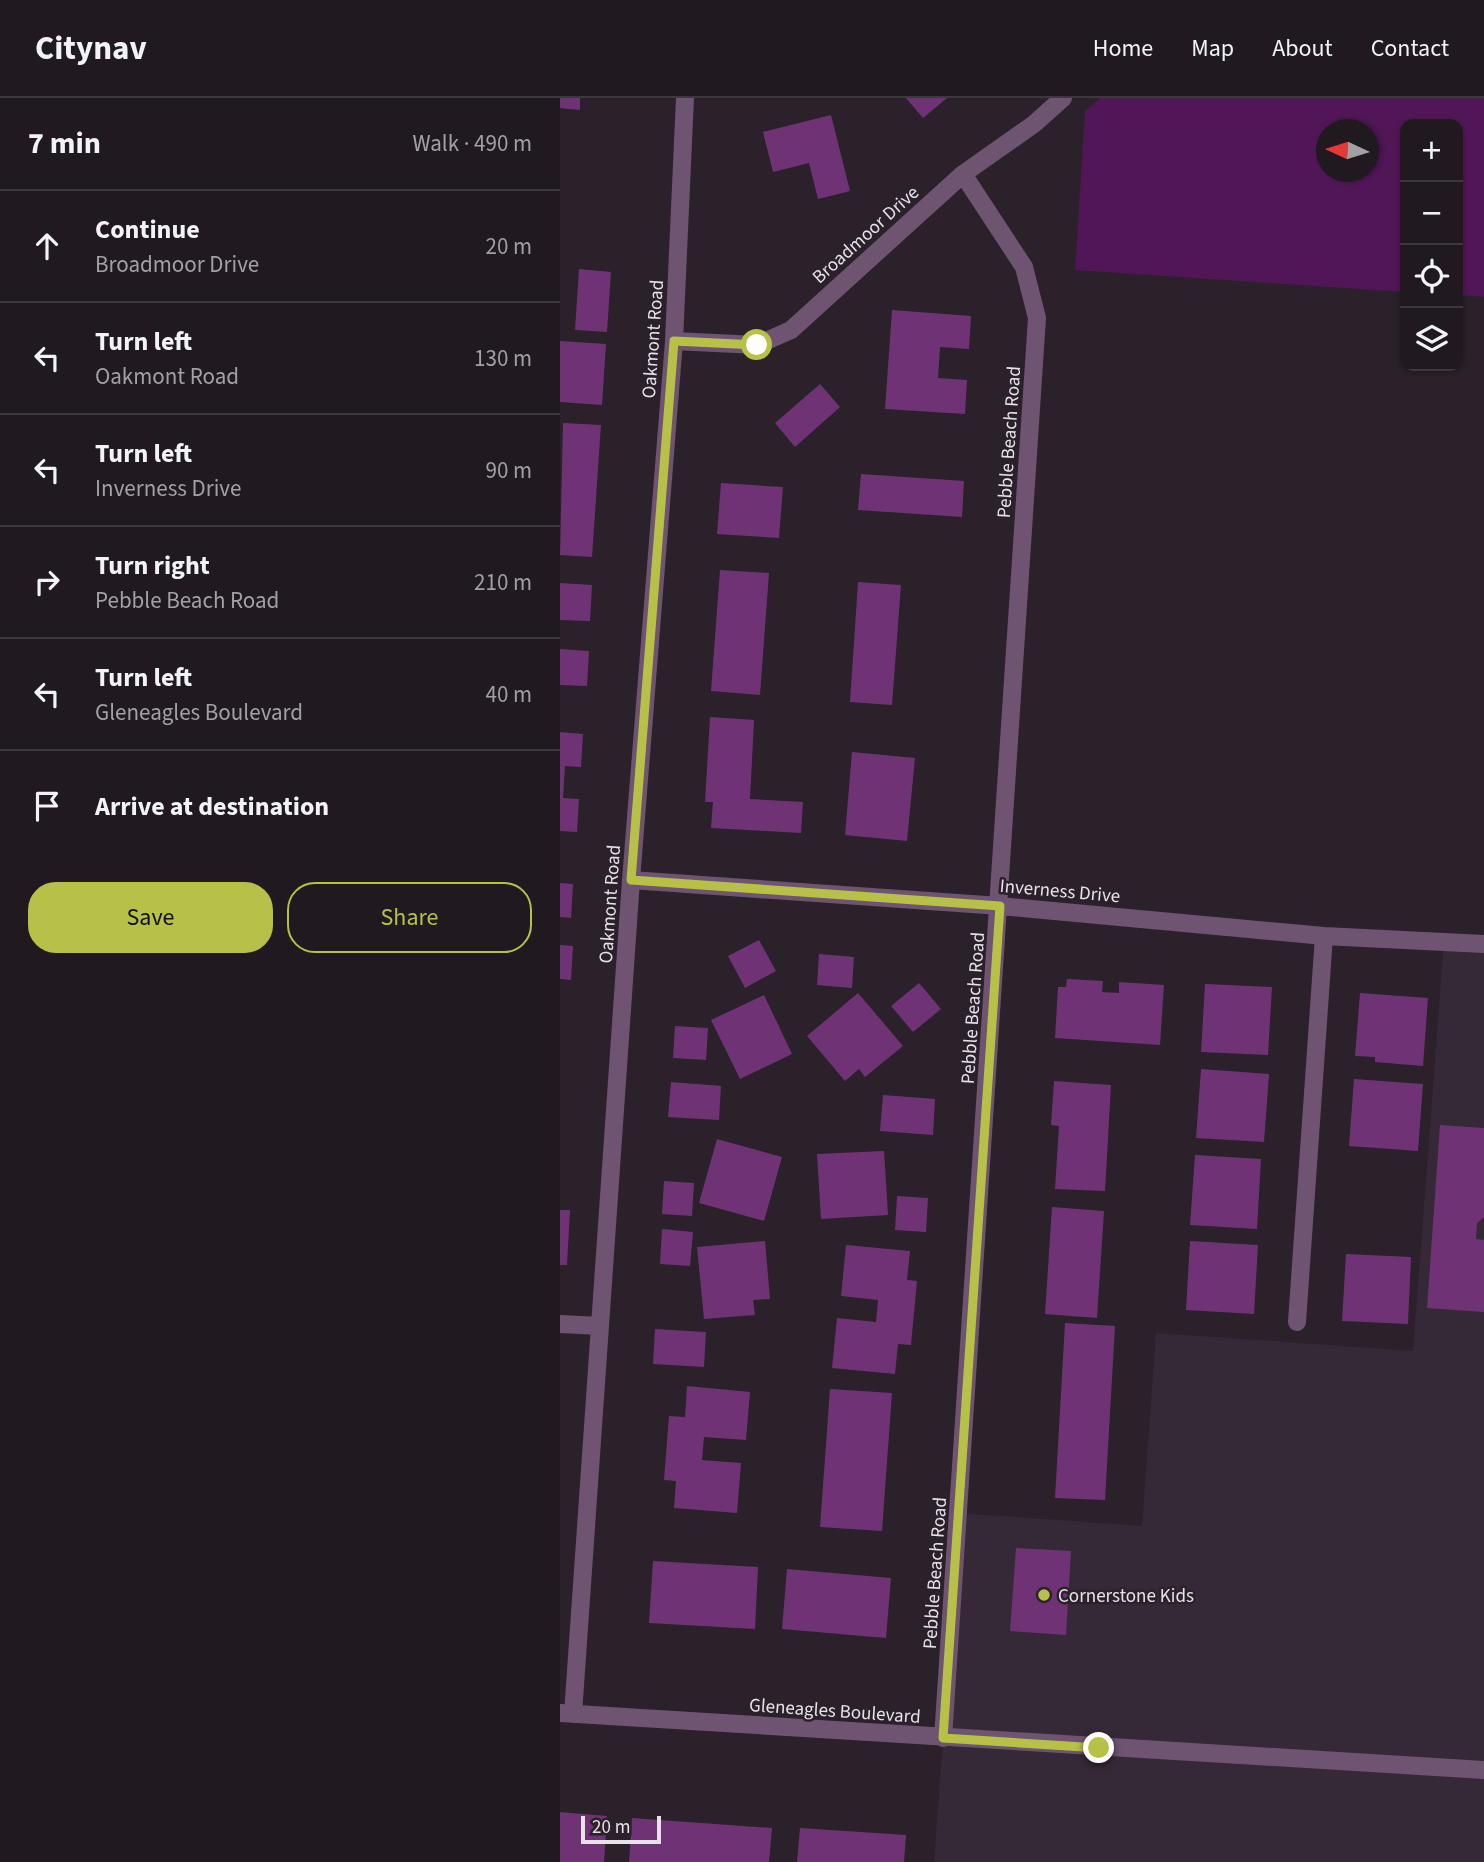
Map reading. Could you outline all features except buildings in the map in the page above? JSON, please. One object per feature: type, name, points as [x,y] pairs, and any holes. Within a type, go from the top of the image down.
[{"type":"street","name":"Oakmont Road","points":[[566,1713],[600,1326],[631,880],[674,341],[685,98]]},
{"type":"street","name":"Broadmoor Drive","points":[[674,341],[757,345],[791,330],[963,174],[1034,124],[1063,98]]},
{"type":"street","name":"Pebble Beach Road","points":[[943,1738],[1037,318],[1024,267],[963,174]]},
{"type":"street","name":"Inverness Drive","points":[[631,880],[1000,906],[1324,936],[1484,944]]},
{"type":"street","points":[[1297,1322],[1324,936]]},
{"type":"street","points":[[560,1324],[600,1326]]},
{"type":"street","name":"Gleneagles Boulevard","points":[[566,1713],[1484,1770]]},
{"type":"shaded area","points":[[1100,98],[1484,98],[1484,297],[1463,295],[1463,119],[1400,119],[1400,292],[1075,270],[1085,111]]},
{"type":"shaded area","points":[[1444,941],[1484,944],[1484,1862],[934,1862],[960,1513],[1142,1526],[1156,1333],[1413,1351]]},
{"type":"place","name":"Cornerstone Kids","points":[[1044,1595]]},
{"type":"route","points":[[757,345],[674,341],[631,880],[1000,906],[943,1738],[1099,1748]]}]
